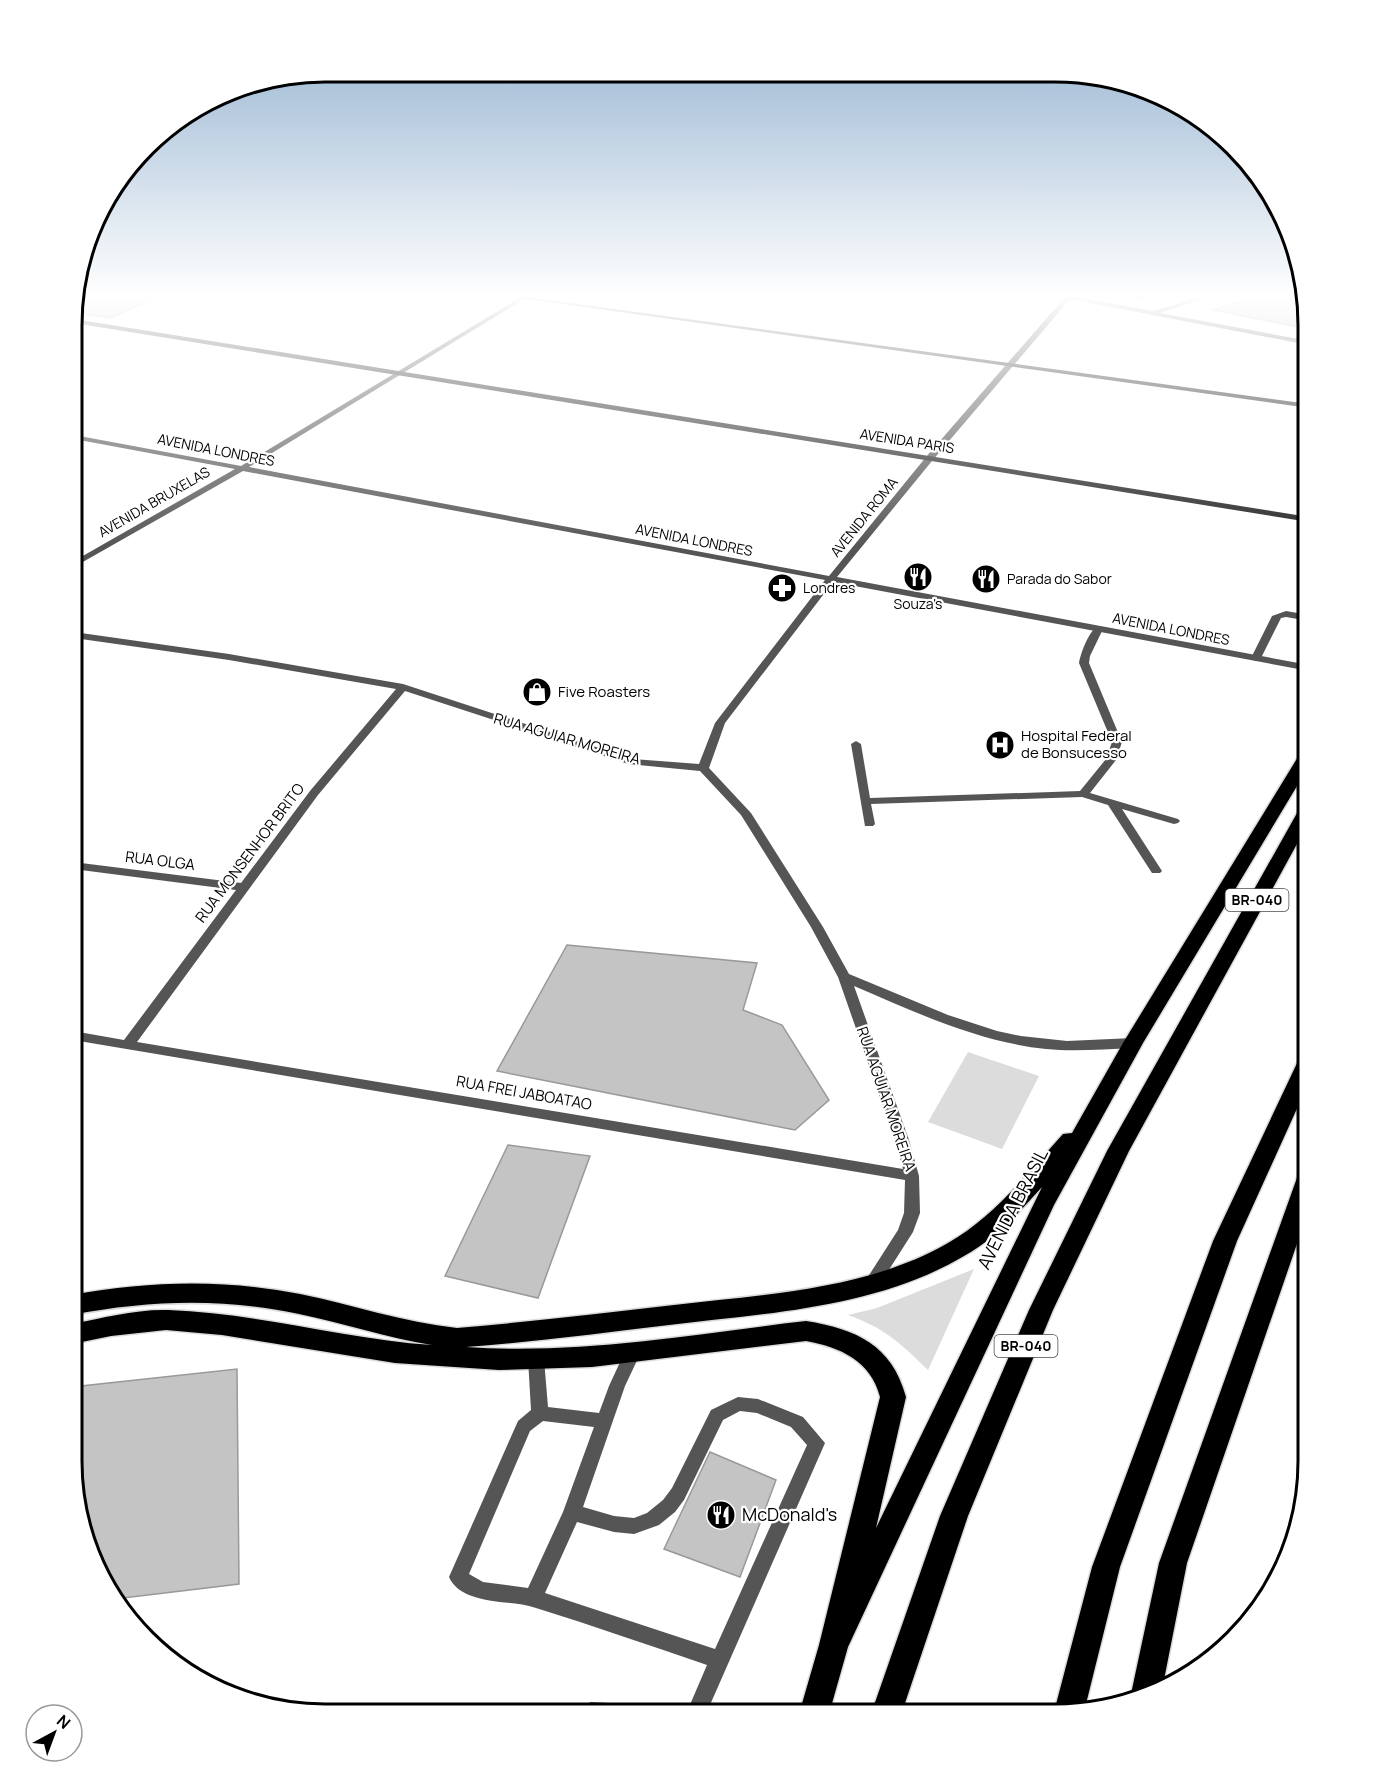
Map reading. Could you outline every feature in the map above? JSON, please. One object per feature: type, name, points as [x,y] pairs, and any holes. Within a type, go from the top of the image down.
[{"type":"highway","name":"AVENIDA BRASIL","points":[[817,1704],[834,1645],[1043,1205],[1133,1043],[1298,770]]},
{"type":"highway","name":"BR-040","points":[[889,1704],[954,1516],[1041,1310],[1118,1151],[1298,826]]},
{"type":"highway","points":[[1071,1704],[1106,1568],[1221,1252],[1298,1083]]},
{"type":"highway","points":[[82,1303],[120,1295],[144,1293],[236,1292],[302,1304],[381,1326],[428,1336],[457,1338],[802,1299],[872,1283],[922,1266],[956,1250],[978,1234],[1086,1125]]},
{"type":"highway","points":[[1148,1686],[1173,1563],[1298,1206]]},
{"type":"highway","points":[[82,1332],[111,1326],[166,1320],[222,1324],[395,1353],[499,1360],[592,1356],[806,1331],[832,1334],[849,1342],[878,1362],[891,1380],[893,1397],[834,1645]]},
{"type":"main road","name":"AVENIDA PARIS","points":[[445,380],[1298,518]]},
{"type":"main road","points":[[1125,380],[1298,404]]},
{"type":"street","name":"AVENIDA BRUXELAS","points":[[82,559],[241,469],[387,380]]},
{"type":"street","name":"AVENIDA ROMA","points":[[703,768],[720,723],[830,579],[997,380]]},
{"type":"street","name":"AVENIDA LONDRES","points":[[82,439],[1298,666]]},
{"type":"street","points":[[1256,658],[1277,616],[1286,614],[1298,616]]},
{"type":"street","points":[[1083,794],[1111,760],[1117,742],[1084,663],[1098,629]]},
{"type":"street","name":"RUA AGUIAR MOREIRA","points":[[82,636],[229,657],[404,687],[632,762],[703,768],[745,813],[817,927],[844,977],[891,1109],[912,1176],[912,1213],[905,1232],[872,1283]]},
{"type":"street","name":"RUA MONSENHOR BRITO","points":[[129,1043],[314,793],[404,687]]},
{"type":"street","points":[[856,744],[869,824]]},
{"type":"street","points":[[865,801],[1083,794],[1174,821]]},
{"type":"street","points":[[1111,801],[1156,871]]},
{"type":"street","name":"RUA OLGA","points":[[82,866],[243,887]]},
{"type":"street","points":[[844,977],[941,1015],[1017,1039],[1044,1044],[1068,1045],[1133,1043]]},
{"type":"street","name":"RUA FREI JABOATAO","points":[[82,1037],[129,1043],[912,1176]]},
{"type":"street","points":[[533,1598],[572,1512],[606,1421],[616,1386],[633,1352]]},
{"type":"street","points":[[536,1359],[540,1413]]},
{"type":"street","points":[[572,1512],[614,1524],[634,1526],[653,1519],[669,1506],[678,1494],[717,1415],[738,1404],[758,1406],[797,1422],[816,1443],[700,1704]]},
{"type":"street","points":[[606,1421],[540,1413],[524,1426],[458,1577],[464,1584],[480,1590],[533,1598],[720,1660]]},
{"type":"shaded area","points":[[968,1052],[1039,1076],[1002,1149],[928,1122]]},
{"type":"shaded area","points":[[974,1269],[928,1370],[891,1337],[848,1315],[877,1308]]},
{"type":"building","points":[[567,945],[757,963],[743,1010],[782,1025],[829,1100],[795,1130],[497,1071]]},
{"type":"building","points":[[508,1145],[590,1156],[538,1298],[445,1276]]},
{"type":"building","points":[[237,1369],[239,1584],[124,1598],[101,1554],[87,1509],[82,1461],[82,1386]]},
{"type":"building","name":"McDonald's","points":[[710,1452],[776,1480],[740,1577],[664,1549]]},
{"type":"place","name":"Souza's","points":[[918,577]]},
{"type":"place","name":"Parada do Sabor","points":[[986,579]]},
{"type":"place","name":"Londres","points":[[782,588]]},
{"type":"place","name":"Five Roasters","points":[[537,692]]},
{"type":"place","name":"Hospital Federal de Bonsucesso","points":[[1000,745]]},
{"type":"place","name":"McDonald's","points":[[721,1515]]}]
